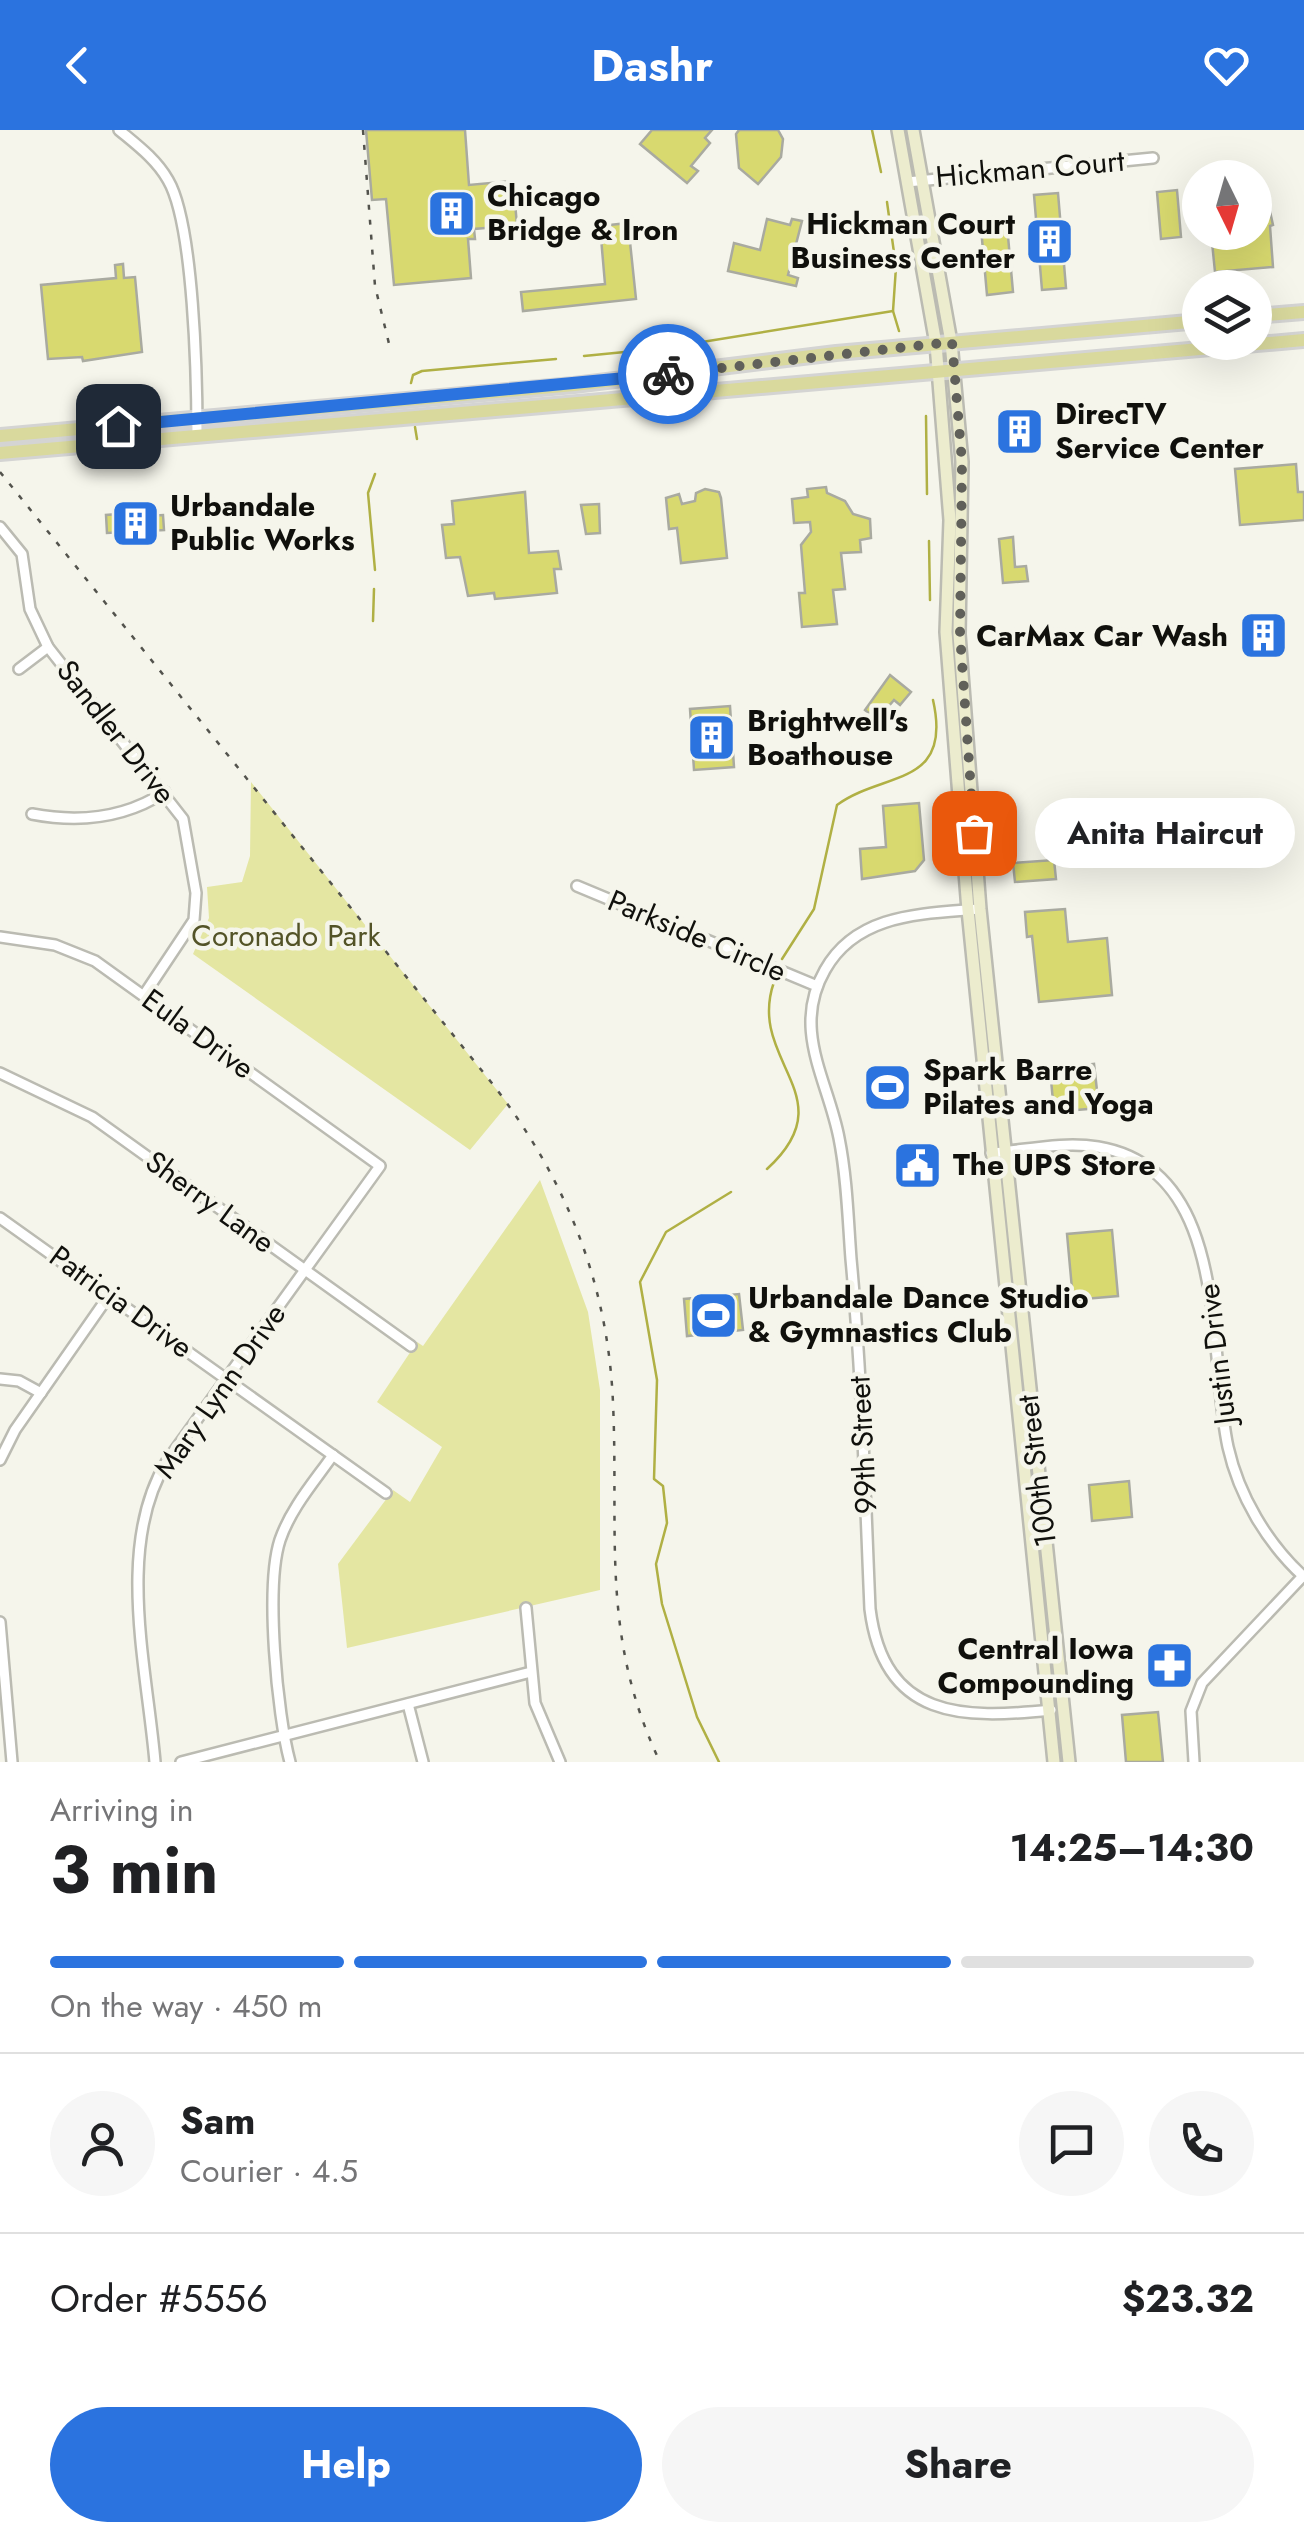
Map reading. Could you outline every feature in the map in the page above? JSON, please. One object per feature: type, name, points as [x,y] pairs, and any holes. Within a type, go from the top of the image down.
[{"type":"main road","name":"100th Street","points":[[898,130],[936,344],[946,371]]},
{"type":"main road","name":"100th Street","points":[[912,130],[952,342],[946,371],[950,520],[946,632],[1054,1762]]},
{"type":"main road","points":[[1272,315],[1304,312]]},
{"type":"main road","points":[[0,436],[574,386],[952,342],[1182,323]]},
{"type":"main road","points":[[0,453],[1304,340]]},
{"type":"main road","name":"100th Street","points":[[998,1152],[1070,1762]]},
{"type":"street","points":[[119,130],[163,172],[181,212],[196,436]]},
{"type":"street","name":"Hickman Court","points":[[908,182],[1153,158]]},
{"type":"street","name":"Sandler Drive","points":[[0,528],[22,554],[30,609],[48,647],[183,819],[196,907],[188,933],[144,995]]},
{"type":"street","points":[[19,669],[48,647]]},
{"type":"street","points":[[32,814],[58,819],[120,814],[165,792]]},
{"type":"street","name":"Parkside Circle","points":[[577,886],[817,986]]},
{"type":"street","name":"99th Street","points":[[974,909],[902,916],[868,928],[834,956],[817,986],[810,1030],[843,1165],[858,1336],[870,1609],[876,1642],[902,1683],[936,1707],[976,1717],[1064,1709]]},
{"type":"street","name":"Eula Drive","points":[[0,937],[34,940],[76,952],[144,995],[380,1166]]},
{"type":"street","name":"Sherry Lane","points":[[0,1074],[92,1117],[411,1346]]},
{"type":"street","name":"Justin Drive","points":[[998,1152],[1083,1145],[1113,1150],[1140,1163],[1173,1196],[1208,1274],[1224,1422],[1236,1475],[1260,1524],[1303,1576]]},
{"type":"street","name":"Mary Lynn Drive","points":[[155,1762],[138,1569],[140,1524],[158,1476],[380,1166]]},
{"type":"street","name":"Patricia Drive","points":[[0,1218],[386,1493]]},
{"type":"street","points":[[0,1460],[40,1393],[110,1294]]},
{"type":"street","points":[[0,1379],[19,1381],[40,1393]]},
{"type":"street","points":[[290,1762],[272,1588],[275,1557],[292,1513],[334,1455]]},
{"type":"street","points":[[1194,1762],[1191,1711],[1202,1683],[1303,1576]]},
{"type":"street","points":[[526,1608],[531,1672],[542,1723],[560,1762]]},
{"type":"street","points":[[0,1622],[12,1762]]},
{"type":"street","points":[[182,1762],[531,1672]]},
{"type":"street","points":[[408,1704],[423,1762]]},
{"type":"green space","name":"Coronado Park","points":[[251,782],[508,1104],[470,1150],[193,954],[209,918],[207,887],[242,882],[250,856]]},
{"type":"green space","points":[[540,1180],[588,1312],[600,1390],[600,1590],[347,1648],[338,1564],[393,1490],[410,1502],[442,1447],[377,1402],[417,1342],[423,1346]]},
{"type":"building","name":"Chicago Bridge & Iron","points":[[366,130],[465,130],[469,185],[513,181],[517,225],[509,226],[510,236],[499,237],[498,227],[474,229],[475,239],[468,239],[471,278],[394,285],[386,199],[372,200]]},
{"type":"building","points":[[652,130],[712,130],[705,138],[710,143],[691,166],[698,171],[687,183],[640,144]]},
{"type":"building","points":[[739,130],[778,130],[783,139],[781,157],[758,184],[739,168]]},
{"type":"building","points":[[1177,190],[1181,237],[1161,239],[1157,192]]},
{"type":"building","name":"Hickman Court Business Center","points":[[1058,193],[1066,288],[1042,290],[1034,195]]},
{"type":"building","points":[[767,219],[790,225],[792,219],[802,221],[788,275],[798,278],[796,286],[728,271],[734,243],[760,250]]},
{"type":"building","points":[[628,223],[636,299],[523,311],[521,292],[605,284],[600,226]]},
{"type":"building","points":[[1007,225],[1013,292],[987,295],[981,228]]},
{"type":"building","points":[[1213,250],[1272,250],[1273,267],[1215,270]]},
{"type":"building","points":[[123,264],[124,278],[135,277],[142,352],[83,361],[82,357],[48,359],[41,285],[116,278],[115,265]]},
{"type":"building","points":[[1296,464],[1298,492],[1304,492],[1304,520],[1240,525],[1235,469]]},
{"type":"building","points":[[826,487],[827,493],[845,501],[853,514],[870,519],[871,538],[860,540],[861,552],[841,553],[845,589],[833,590],[837,624],[802,627],[799,593],[805,593],[801,545],[811,532],[810,522],[794,523],[792,499],[808,497],[807,489]]},
{"type":"building","points":[[705,489],[719,492],[721,498],[727,558],[681,563],[677,528],[669,529],[666,498],[679,494],[682,504],[695,501],[696,493]]},
{"type":"building","points":[[525,492],[529,553],[558,551],[561,569],[554,569],[557,593],[495,599],[494,593],[468,596],[460,557],[446,558],[442,525],[454,524],[452,501]]},
{"type":"building","points":[[599,504],[600,533],[586,534],[581,505]]},
{"type":"building","name":"Urbandale Public Works","points":[[145,512],[146,516],[163,515],[164,530],[107,533],[106,515]]},
{"type":"building","points":[[1013,537],[1015,567],[1026,566],[1028,581],[1003,583],[999,539]]},
{"type":"building","points":[[890,675],[911,692],[900,705],[894,700],[877,720],[865,710]]},
{"type":"building","name":"Brightwell's Boathouse","points":[[730,706],[734,767],[694,770],[690,709]]},
{"type":"building","points":[[919,803],[924,860],[915,871],[862,879],[860,849],[886,847],[883,806]]},
{"type":"building","points":[[1054,860],[1056,879],[1015,882],[1013,863]]},
{"type":"building","points":[[1065,909],[1068,942],[1107,938],[1112,995],[1039,1002],[1032,936],[1027,937],[1025,912]]},
{"type":"building","points":[[1094,1064],[1099,1108],[1054,1112],[1050,1069]]},
{"type":"building","points":[[1112,1230],[1118,1296],[1073,1300],[1067,1234]]},
{"type":"building","name":"Urbandale Dance Studio & Gymnastics Club","points":[[739,1294],[743,1330],[687,1336],[684,1299]]},
{"type":"building","points":[[1129,1481],[1132,1517],[1092,1521],[1089,1485]]},
{"type":"building","points":[[1158,1712],[1163,1762],[1126,1762],[1122,1715]]},
{"type":"waterway","points":[[872,130],[881,172]]},
{"type":"waterway","points":[[887,202],[896,267],[893,311],[899,331]]},
{"type":"waterway","points":[[584,356],[665,348],[893,311]]},
{"type":"waterway","points":[[411,383],[413,375],[422,371],[556,359]]},
{"type":"waterway","points":[[926,416],[927,494]]},
{"type":"waterway","points":[[415,427],[417,439]]},
{"type":"waterway","points":[[375,474],[368,493],[375,570]]},
{"type":"waterway","points":[[929,541],[930,600]]},
{"type":"waterway","points":[[373,621],[374,589]]},
{"type":"waterway","points":[[782,959],[814,909],[837,805],[924,763],[933,749],[937,728],[933,700]]},
{"type":"waterway","points":[[767,1169],[789,1143],[798,1120],[797,1099],[772,1035],[769,1010],[774,982]]},
{"type":"waterway","points":[[719,1762],[697,1717],[662,1604],[656,1564],[667,1523],[663,1486],[654,1479],[657,1380],[640,1282],[666,1232],[731,1192]]},
{"type":"railway","points":[[363,130],[375,286],[391,352]]},
{"type":"railway","points":[[0,472],[491,1082],[541,1155],[561,1193],[592,1273],[602,1315],[613,1403],[620,1628],[641,1716],[660,1762]]},
{"type":"way so far","points":[[668,374],[952,342],[964,522],[960,634],[974,833]]},
{"type":"place","name":"Chicago Bridge & Iron","points":[[452,213]]},
{"type":"place","name":"Hickman Court Business Center","points":[[1050,241]]},
{"type":"place","name":"DirecTV Service Center","points":[[1020,431]]},
{"type":"place","name":"Urbandale Public Works","points":[[135,523]]},
{"type":"place","name":"CarMax Car Wash","points":[[1263,636]]},
{"type":"place","name":"Brightwell's Boathouse","points":[[712,738]]},
{"type":"place","name":"Anita Haircut","points":[[974,833]]},
{"type":"place","name":"Spark Barre Pilates and Yoga","points":[[888,1087]]},
{"type":"place","name":"The UPS Store","points":[[918,1165]]},
{"type":"place","name":"Urbandale Dance Studio & Gymnastics Club","points":[[713,1315]]},
{"type":"place","name":"Central Iowa Compounding","points":[[1169,1666]]},
{"type":"route","points":[[118,426],[574,386],[668,374]]}]
